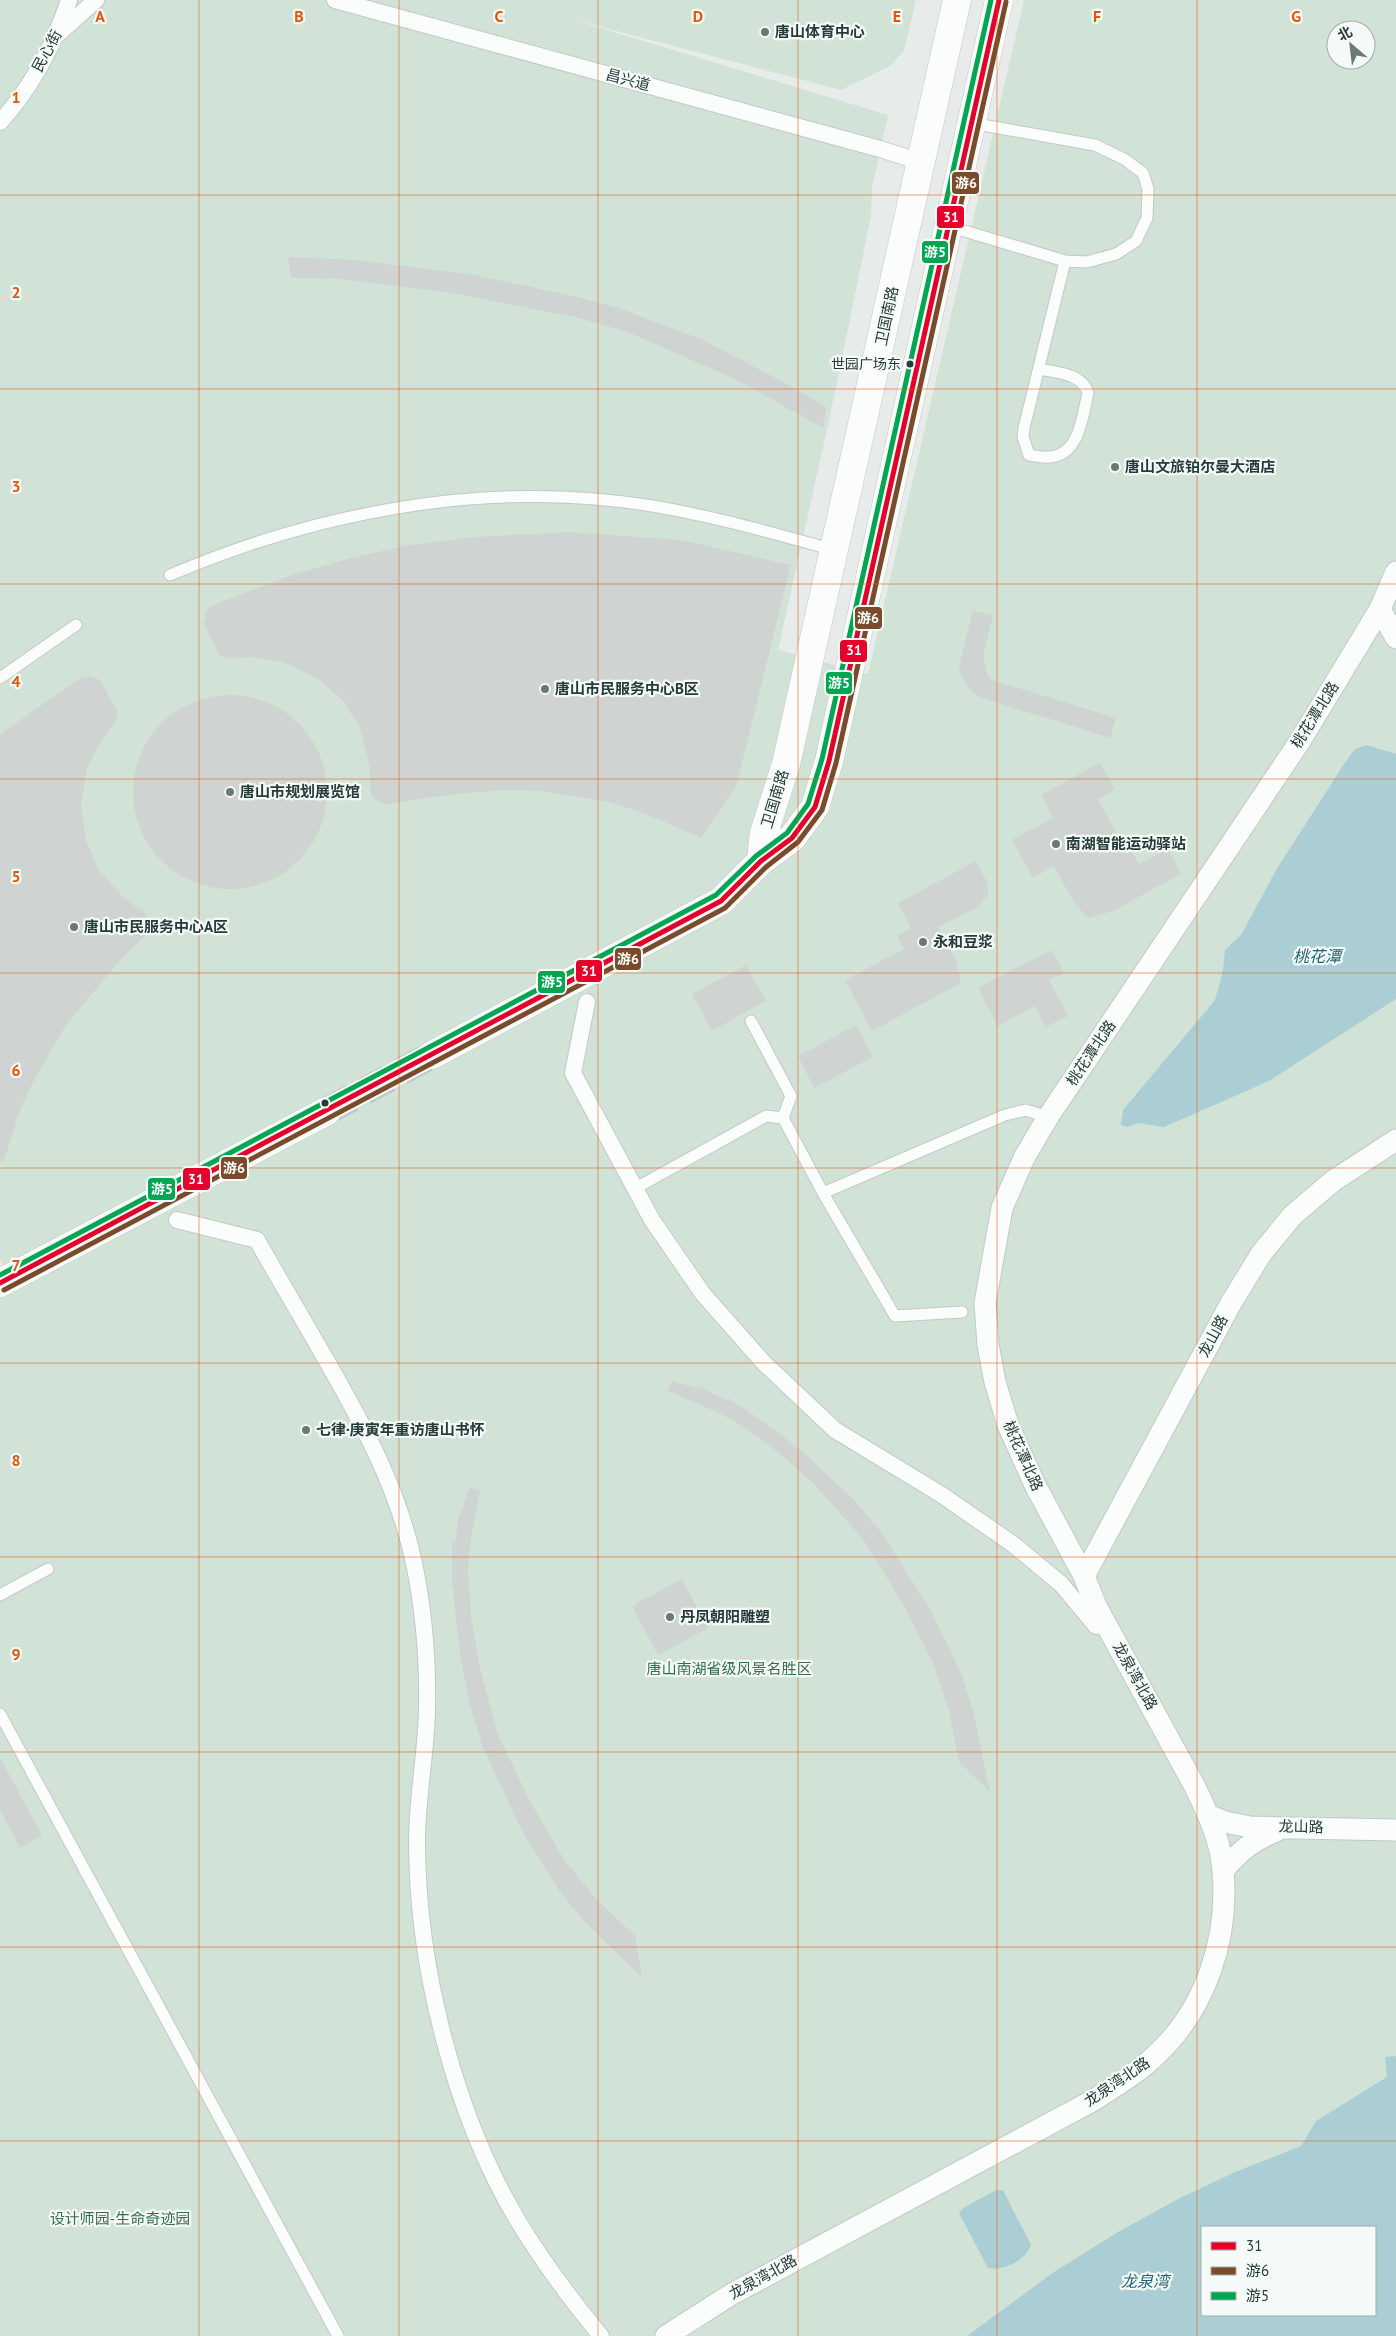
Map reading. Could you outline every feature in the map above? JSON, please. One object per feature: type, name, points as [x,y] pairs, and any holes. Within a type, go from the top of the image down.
[{"type":"main road","name":"卫国南路","points":[[761,861],[764,833],[786,764],[835,551],[957,0]]},
{"type":"main road","name":"卫国南路","points":[[761,861],[792,838],[815,807],[829,761],[999,0]]},
{"type":"main road","points":[[921,162],[959,174]]},
{"type":"main road","points":[[427,1049],[761,861]]},
{"type":"main road","points":[[0,1268],[323,1104],[0,1284]]},
{"type":"street","name":"民心街","points":[[0,122],[19,100],[57,36],[69,0]]},
{"type":"street","points":[[57,36],[96,0]]},
{"type":"street","name":"昌兴道","points":[[335,0],[880,148],[921,162]]},
{"type":"street","name":"桃花潭北路","points":[[1084,1576],[1035,1485],[1008,1425],[995,1382],[988,1345],[984,1303],[1002,1208],[1024,1158],[1048,1117],[1294,749],[1380,609],[1396,572]]},
{"type":"street","points":[[1380,609],[1396,638]]},
{"type":"street","points":[[587,1002],[573,1073],[634,1189],[672,1251],[703,1294],[732,1328],[798,1397],[835,1430],[942,1495],[1014,1545],[1061,1584],[1096,1626]]},
{"type":"street","name":"龙山路","points":[[1084,1576],[1231,1303],[1261,1254],[1292,1216],[1333,1180],[1396,1140]]},
{"type":"street","points":[[178,1220],[256,1240],[370,1438],[386,1473],[406,1527],[424,1629],[427,1711],[417,1839],[420,1905],[432,1992],[465,2103],[495,2176],[517,2219],[543,2260],[568,2296],[601,2336]]},
{"type":"street","name":"龙泉湾北路","points":[[666,2336],[732,2294],[1092,2101],[1126,2079],[1157,2054],[1178,2030],[1195,2006],[1209,1976],[1218,1948],[1222,1917],[1224,1871],[1219,1845],[1194,1785],[1096,1606],[1084,1576]]},
{"type":"street","name":"龙山路","points":[[1208,1815],[1225,1822],[1250,1827],[1396,1830]]},
{"type":"street","points":[[1224,1871],[1238,1852],[1252,1842],[1284,1827]]},
{"type":"lane","points":[[948,226],[1065,261],[1087,262],[1116,254],[1136,241],[1146,218],[1148,189],[1143,173],[1124,159],[1096,145],[971,123]]},
{"type":"lane","points":[[1039,369],[1078,378],[1086,386],[1088,393],[1075,442],[1068,449],[1050,457],[1029,455],[1023,437],[1024,428],[1065,261]]},
{"type":"lane","points":[[170,575],[266,538],[310,526],[419,505],[479,498],[586,498],[646,505],[762,530],[835,551]]},
{"type":"lane","points":[[0,678],[76,625]]},
{"type":"lane","points":[[751,1021],[791,1096],[783,1118],[823,1193],[895,1316],[962,1312]]},
{"type":"lane","points":[[823,1193],[1005,1115],[1026,1110],[1048,1117]]},
{"type":"lane","points":[[634,1189],[766,1116],[783,1118]]},
{"type":"lane","points":[[0,1595],[48,1569]]},
{"type":"lane","points":[[0,1714],[338,2336]]},
{"type":"green space","name":"唐山南湖省级风景名胜区","points":[[0,0],[916,0],[904,51],[890,66],[841,90],[571,19],[888,115],[872,187],[871,216],[833,402],[778,650],[868,674],[1024,0],[1396,0],[1396,2336],[0,2336],[0,1298],[17,1289],[0,1259]]},
{"type":"water","name":"桃花潭","points":[[1367,745],[1396,754],[1396,999],[1269,1081],[1164,1127],[1138,1123],[1127,1127],[1121,1125],[1123,1110],[1215,1000],[1223,971],[1225,950],[1241,935],[1276,870],[1346,761],[1355,749]]},
{"type":"water","name":"龙泉湾","points":[[1396,2056],[1396,2336],[967,2336],[1054,2272],[1118,2232],[1178,2199],[1235,2172],[1301,2146],[1316,2121],[1387,2077],[1385,2057]]},
{"type":"water","points":[[996,2190],[1003,2190],[1031,2245],[1024,2255],[1014,2263],[1001,2268],[988,2268],[959,2213],[963,2208]]},
{"type":"building","points":[[288,257],[357,260],[475,275],[578,297],[619,308],[703,340],[789,385],[826,407],[823,428],[737,380],[630,333],[579,318],[447,292],[338,279],[291,278]]},
{"type":"building","name":"唐山市民服务中心B区","points":[[570,532],[681,540],[791,565],[736,787],[701,838],[646,814],[610,802],[540,791],[507,790],[464,793],[387,805],[373,798],[370,790],[370,767],[360,728],[343,701],[317,678],[283,662],[251,657],[228,659],[219,655],[204,623],[206,612],[211,606],[295,574],[351,558],[409,545],[476,537]]},
{"type":"building","points":[[973,610],[993,615],[983,656],[987,674],[992,680],[1116,718],[1110,738],[979,697],[968,688],[961,675],[959,666]]},
{"type":"building","name":"唐山市民服务中心A区","points":[[91,676],[100,680],[118,712],[116,721],[102,739],[87,768],[81,805],[86,840],[98,869],[125,899],[144,912],[148,919],[146,935],[123,957],[66,1025],[32,1084],[18,1116],[4,1161],[0,1161],[0,734],[82,677]]},
{"type":"building","name":"唐山市规划展览馆","points":[[230,695],[249,697],[267,702],[284,711],[299,723],[311,738],[320,755],[325,773],[327,792],[325,811],[320,829],[311,846],[299,861],[284,873],[267,882],[249,887],[230,889],[211,887],[193,882],[176,873],[161,861],[149,846],[140,829],[135,811],[133,792],[135,773],[140,755],[149,738],[161,723],[176,711],[193,702],[211,697]]},
{"type":"building","name":"南湖智能运动驿站","points":[[1100,763],[1115,790],[1098,799],[1127,853],[1132,851],[1139,864],[1168,849],[1181,874],[1113,911],[1088,918],[1074,903],[1054,866],[1033,878],[1012,840],[1053,818],[1041,795]]},
{"type":"building","name":"永和豆浆","points":[[976,861],[987,882],[988,895],[977,907],[938,927],[957,962],[961,983],[872,1031],[845,980],[904,949],[897,936],[911,928],[898,903]]},
{"type":"building","points":[[1052,950],[1064,973],[1049,980],[1068,1016],[1046,1027],[1035,1006],[998,1026],[978,988]]},
{"type":"building","points":[[746,965],[766,1001],[712,1031],[692,994]]},
{"type":"building","points":[[856,1025],[873,1057],[814,1088],[798,1056]]},
{"type":"building","points":[[672,1381],[697,1388],[698,1386],[726,1400],[728,1398],[767,1424],[804,1453],[854,1500],[882,1533],[931,1611],[962,1675],[973,1710],[990,1792],[959,1762],[949,1711],[933,1663],[903,1604],[863,1539],[814,1484],[778,1452],[741,1425],[719,1413],[668,1391]]},
{"type":"building","points":[[469,1487],[480,1490],[470,1545],[468,1570],[471,1617],[479,1664],[498,1735],[531,1803],[565,1861],[597,1900],[635,1936],[642,1978],[583,1920],[560,1892],[522,1831],[483,1748],[470,1706],[460,1654],[452,1582],[452,1542],[455,1542],[459,1514],[461,1514]]},
{"type":"building","name":"丹凤朝阳雕塑","points":[[682,1579],[708,1628],[658,1655],[632,1606]]},
{"type":"building","points":[[0,1757],[42,1836],[20,1848],[0,1810]]},
{"type":"tunnel","points":[[327,1111],[432,1055]]},
{"type":"transit line","name":"游5","points":[[0,1275],[716,895],[756,856],[787,833],[808,804],[822,759],[991,0]]},
{"type":"transit line","name":"31","points":[[0,1283],[721,901],[761,861],[792,838],[815,807],[829,761],[999,0]]},
{"type":"transit line","name":"游6","points":[[4,1290],[725,908],[766,867],[798,842],[822,810],[836,763],[1006,2]]},
{"type":"place","name":"唐山体育中心","points":[[765,32]]},
{"type":"place","name":"世园广场东","points":[[910,364]]},
{"type":"place","name":"唐山文旅铂尔曼大酒店","points":[[1115,467]]},
{"type":"place","name":"唐山市民服务中心B区","points":[[545,689]]},
{"type":"place","name":"唐山市规划展览馆","points":[[230,792]]},
{"type":"place","name":"南湖智能运动驿站","points":[[1056,844]]},
{"type":"place","name":"唐山市民服务中心A区","points":[[74,927]]},
{"type":"place","name":"永和豆浆","points":[[923,942]]},
{"type":"place","name":"七律·庚寅年重访唐山书怀","points":[[306,1430]]},
{"type":"place","name":"丹凤朝阳雕塑","points":[[670,1617]]},
{"type":"park label","name":"设计师园-生命奇迹园","points":[[120,2219]]}]
